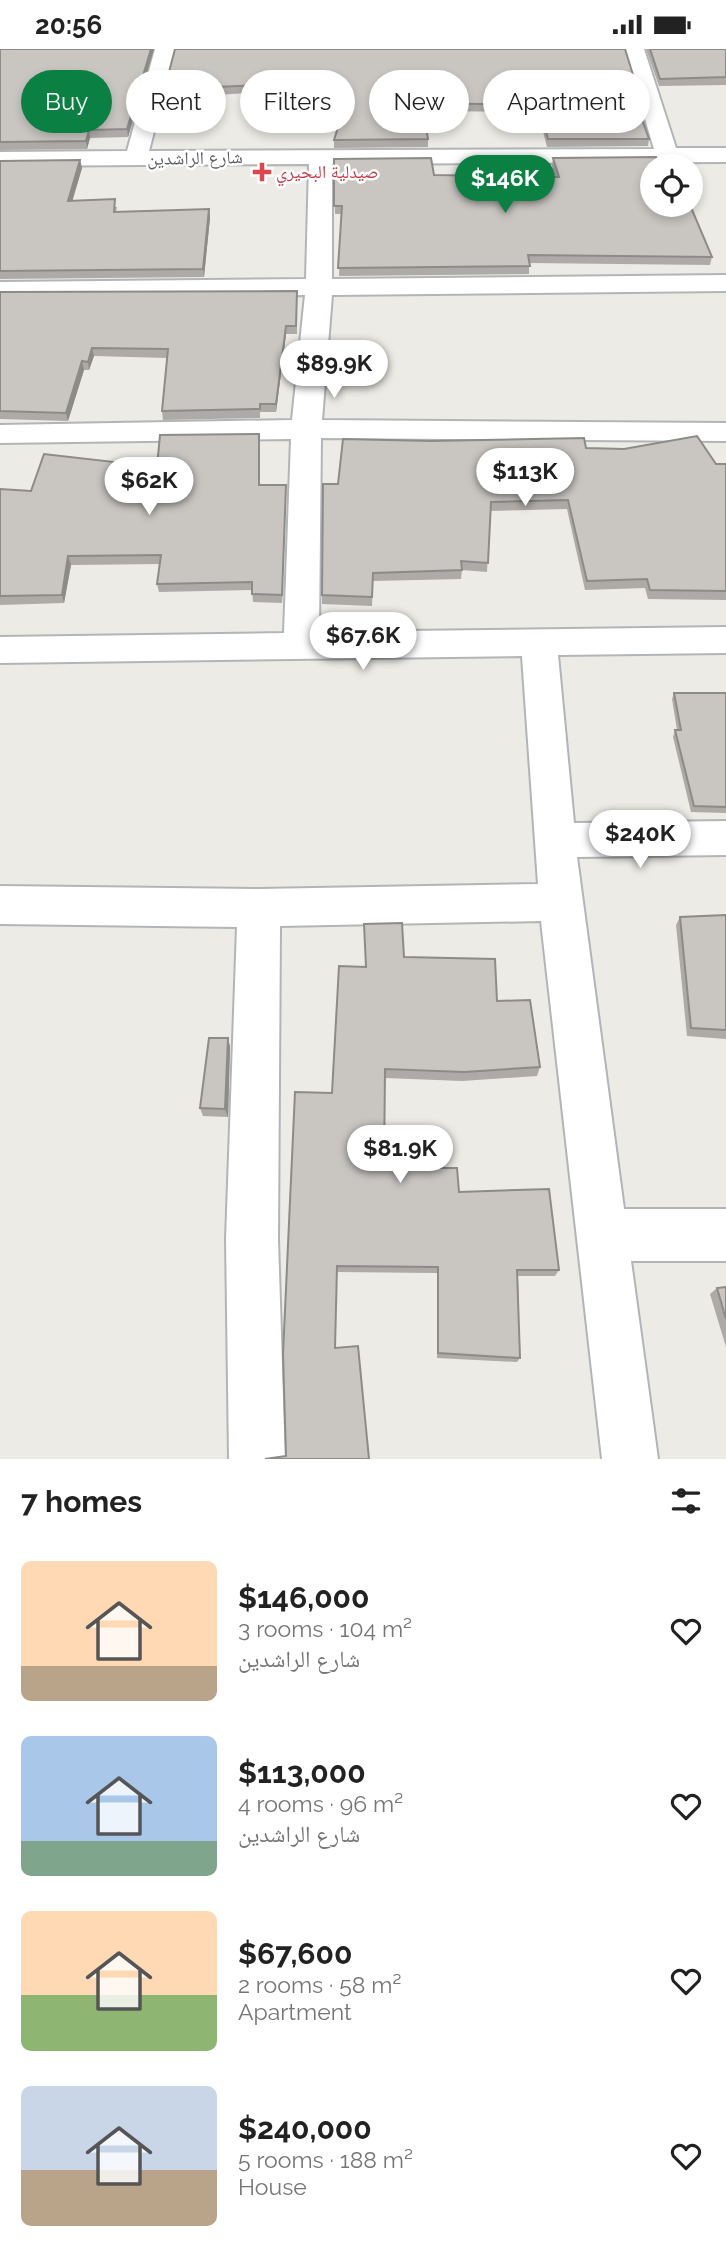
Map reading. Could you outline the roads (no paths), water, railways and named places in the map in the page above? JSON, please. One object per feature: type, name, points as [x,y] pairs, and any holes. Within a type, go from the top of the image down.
[{"type":"street","points":[[136,159],[165,49]]},
{"type":"street","points":[[634,49],[667,154]]},
{"type":"street","points":[[301,645],[306,429],[318,288],[321,155]]},
{"type":"street","name":"شارع الراشدين","points":[[0,159],[640,155]]},
{"type":"street","name":"شارع الراشدين","points":[[703,155],[726,155]]},
{"type":"street","points":[[0,290],[726,282]]},
{"type":"street","points":[[0,434],[306,429],[726,432]]},
{"type":"street","points":[[0,650],[726,640]]},
{"type":"street","points":[[539,641],[560,902],[630,1459]]},
{"type":"street","points":[[554,840],[726,838]]},
{"type":"street","points":[[0,905],[259,908],[560,902]]},
{"type":"street","points":[[257,1459],[252,1239],[259,908]]},
{"type":"street","points":[[601,1235],[726,1235]]},
{"type":"place","name":"صيدلية البحيري","points":[[262,172]]}]
